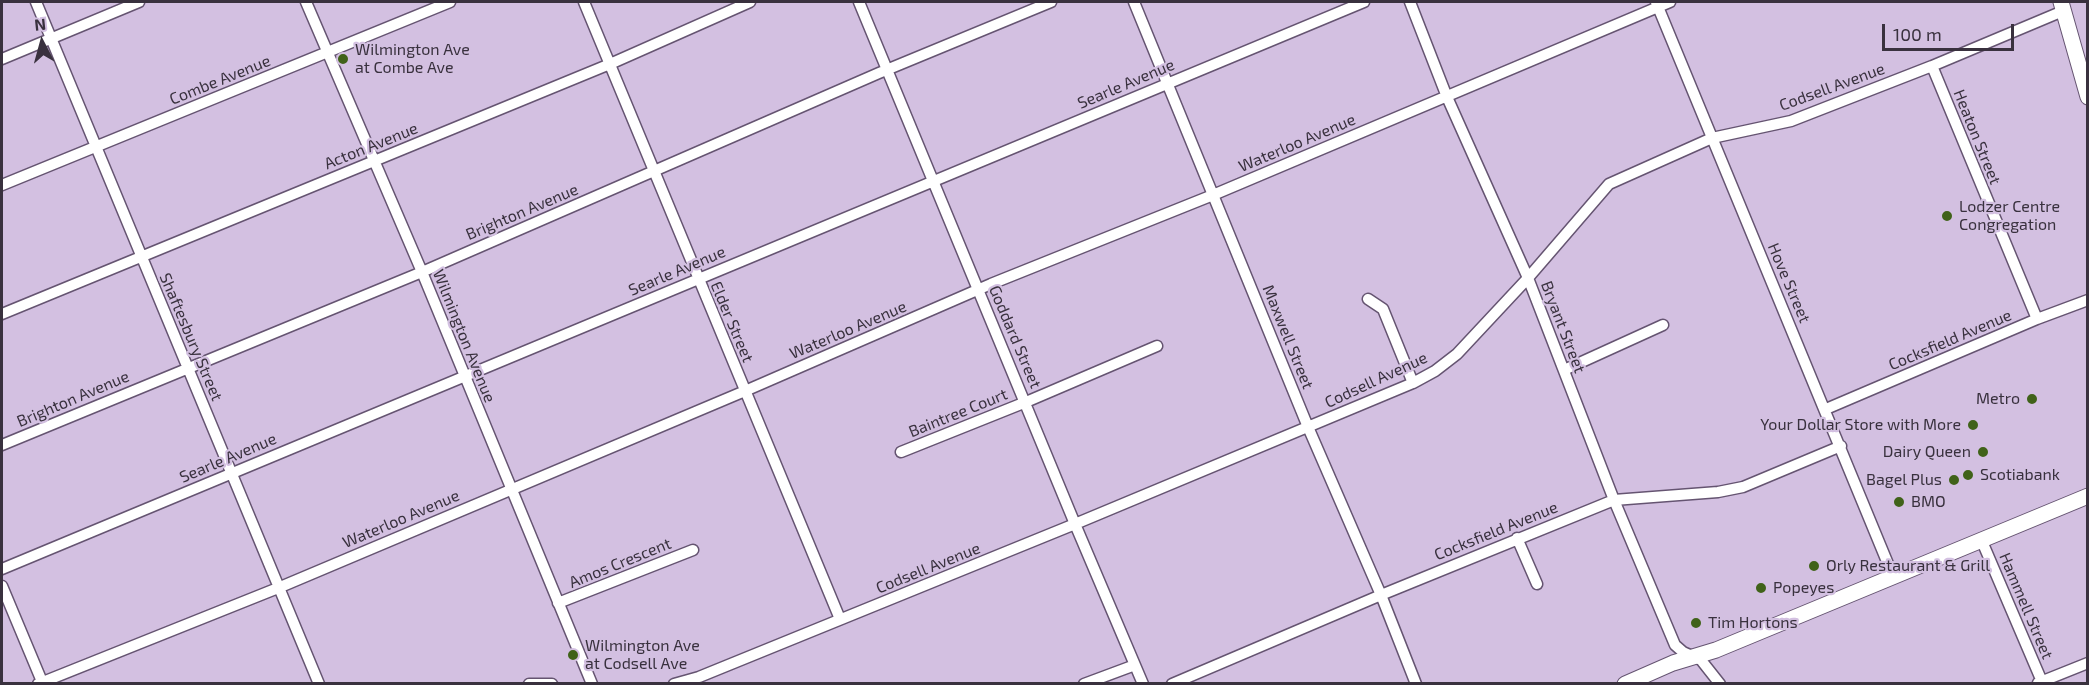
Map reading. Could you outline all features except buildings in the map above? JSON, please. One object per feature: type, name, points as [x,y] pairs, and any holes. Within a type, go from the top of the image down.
[{"type":"main road","points":[[2062,6],[2088,97]]},
{"type":"main road","points":[[1624,684],[1673,663],[1716,650],[2088,496]]},
{"type":"street","name":"Shaftesbury Street","points":[[36,2],[319,684]]},
{"type":"street","points":[[2,59],[139,2]]},
{"type":"street","name":"Wilmington Avenue","points":[[306,2],[422,272],[592,684]]},
{"type":"street","name":"Combe Avenue","points":[[2,185],[450,2]]},
{"type":"street","name":"Elder Street","points":[[584,2],[840,619]]},
{"type":"street","name":"Acton Avenue","points":[[2,314],[610,64],[750,2]]},
{"type":"street","name":"Goddard Street","points":[[859,2],[1143,684]]},
{"type":"street","name":"Brighton Avenue","points":[[2,445],[422,272],[887,70],[1051,2]]},
{"type":"street","name":"Maxwell Street","points":[[1134,2],[1416,684]]},
{"type":"street","name":"Searle Avenue","points":[[2,569],[1364,2]]},
{"type":"street","name":"Bryant Street","points":[[1410,2],[1446,97],[1528,278],[1614,500],[1675,645],[1683,652],[1701,660],[1720,684]]},
{"type":"street","name":"Waterloo Avenue","points":[[41,683],[278,588],[979,290],[1214,195],[1446,97],[1657,4],[1670,2]]},
{"type":"street","name":"Hove Street","points":[[1657,4],[1893,576]]},
{"type":"street","name":"Codsell Avenue","points":[[674,684],[699,677],[1075,525],[1413,383],[1435,371],[1457,354],[1528,278],[1609,184],[1712,138],[1791,121],[1932,66],[2062,6]]},
{"type":"street","name":"Heaton Street","points":[[1932,66],[2037,319]]},
{"type":"street","points":[[1368,299],[1383,309],[1413,383]]},
{"type":"street","name":"Cocksfield Avenue","points":[[1826,409],[2037,319],[2088,300]]},
{"type":"street","points":[[1564,370],[1663,325]]},
{"type":"street","name":"Baintree Court","points":[[901,452],[1157,346]]},
{"type":"street","name":"Cocksfield Avenue","points":[[1172,684],[1517,538],[1614,500],[1718,492],[1743,487],[1841,446]]},
{"type":"street","points":[[1517,538],[1537,584]]},
{"type":"street","name":"Hammell Street","points":[[1981,540],[2041,683]]},
{"type":"street","name":"Amos Crescent","points":[[558,603],[693,550]]},
{"type":"street","points":[[2,586],[41,683]]},
{"type":"street","points":[[2041,683],[2088,663]]},
{"type":"street","points":[[1084,684],[1135,665]]},
{"type":"street","points":[[529,684],[552,684]]},
{"type":"place","name":"Wilmington Ave at Combe Ave","points":[[343,59]]},
{"type":"place","name":"Lodzer Centre Congregation","points":[[1947,216]]},
{"type":"place","name":"Metro","points":[[2032,399]]},
{"type":"place","name":"Your Dollar Store with More","points":[[1973,425]]},
{"type":"place","name":"Dairy Queen","points":[[1983,452]]},
{"type":"place","name":"Scotiabank","points":[[1968,475]]},
{"type":"place","name":"Bagel Plus","points":[[1954,480]]},
{"type":"place","name":"BMO","points":[[1899,502]]},
{"type":"place","name":"Orly Restaurant & Grill","points":[[1814,566]]},
{"type":"place","name":"Popeyes","points":[[1761,588]]},
{"type":"place","name":"Tim Hortons","points":[[1696,623]]},
{"type":"place","name":"Wilmington Ave at Codsell Ave","points":[[573,655]]}]
